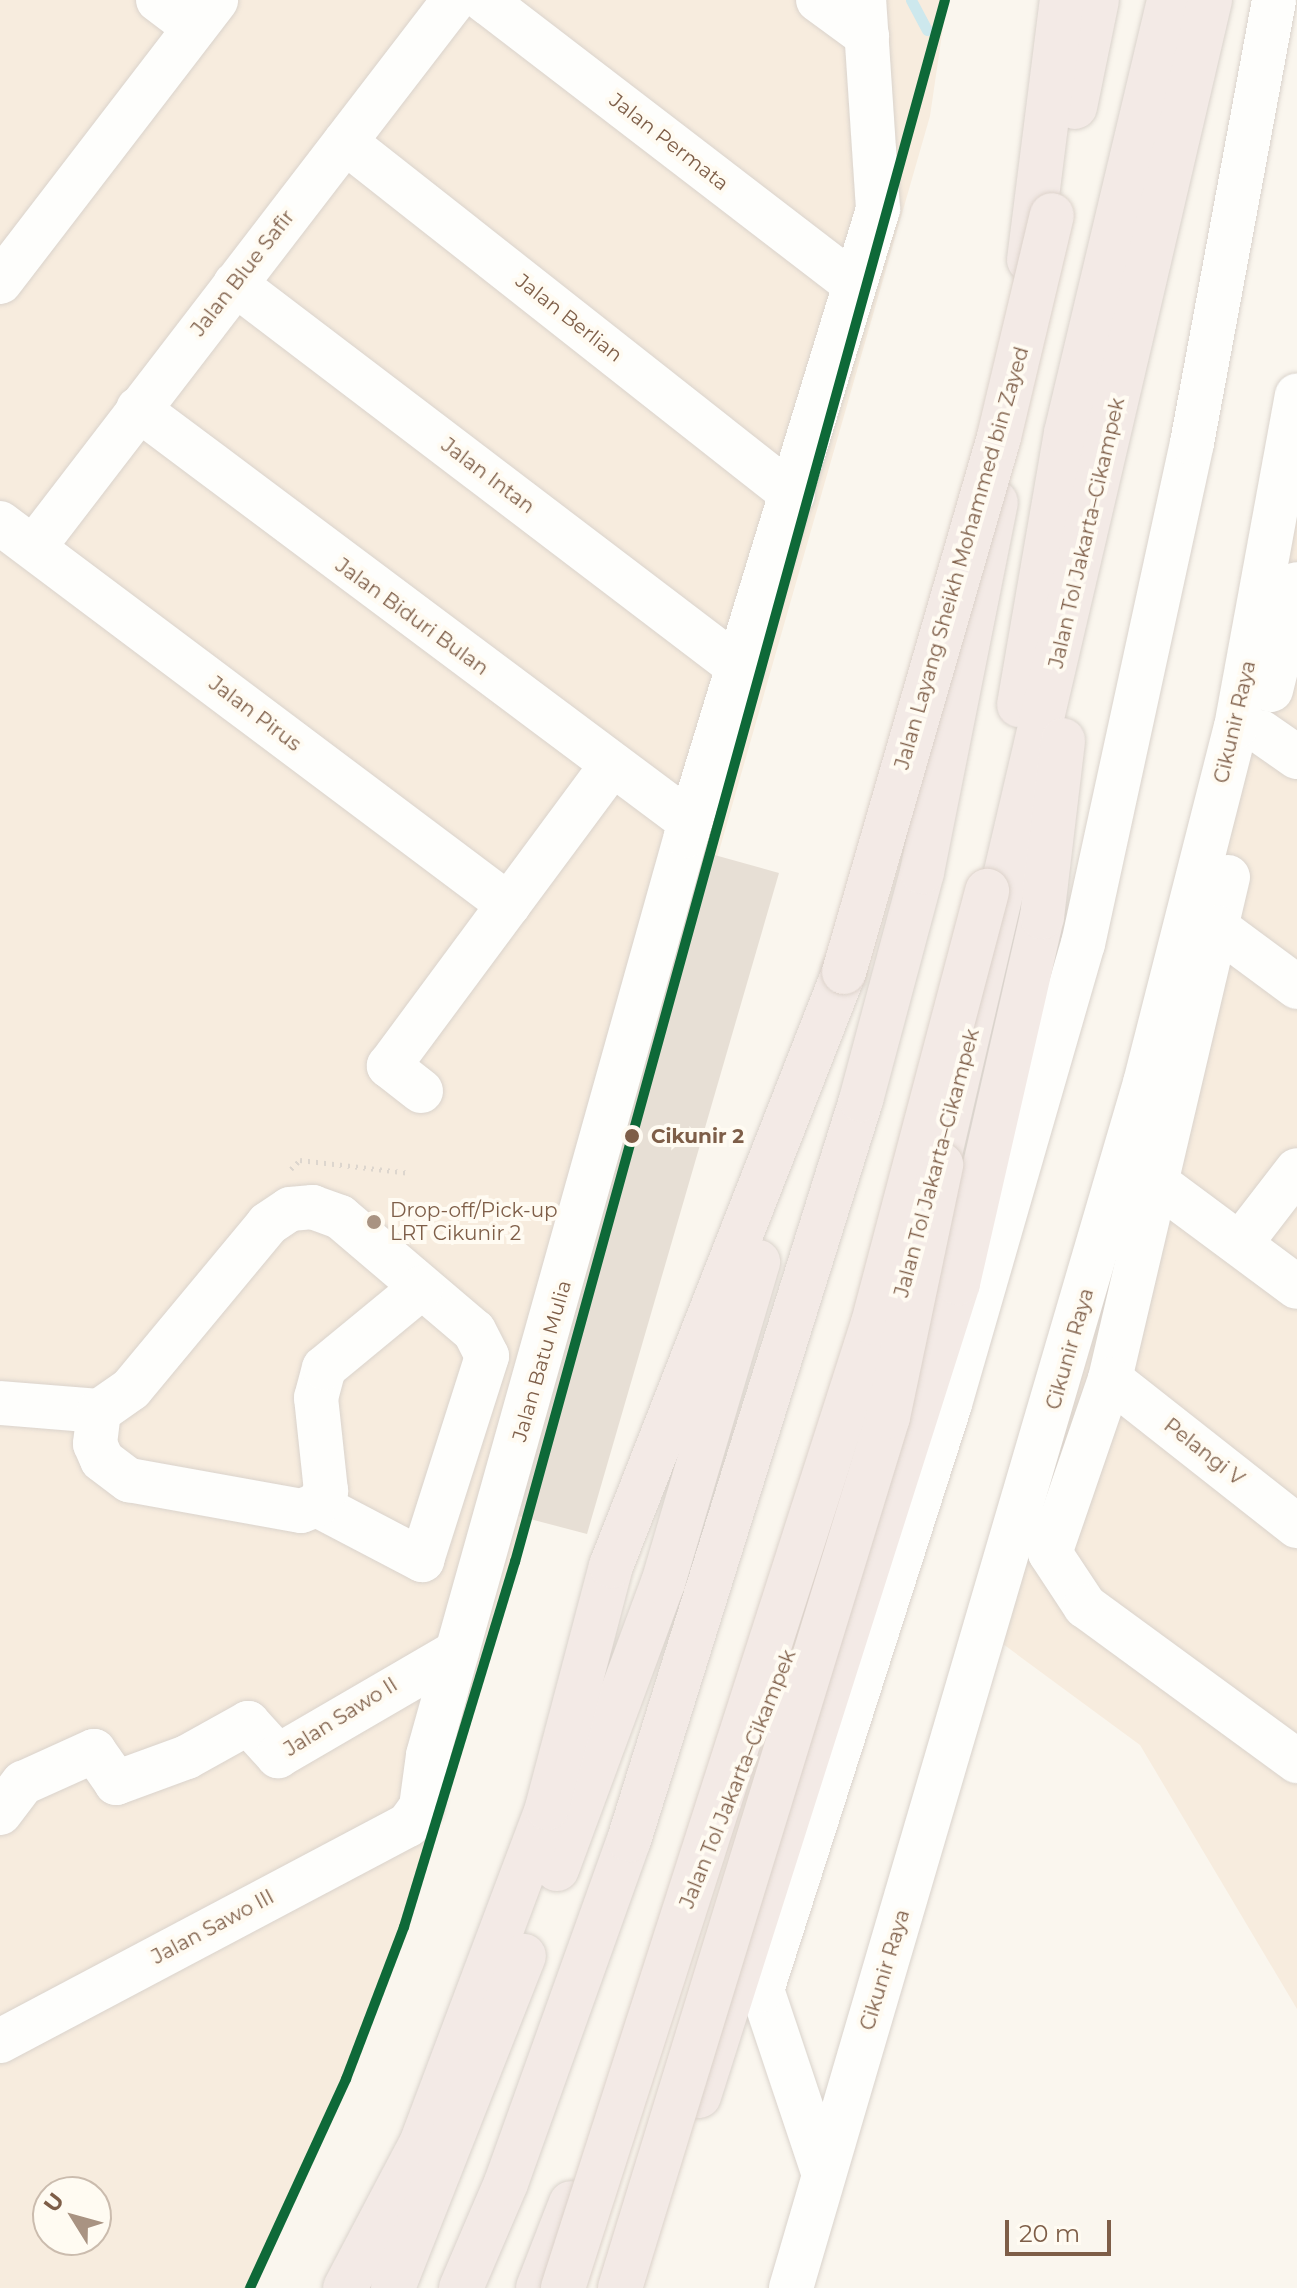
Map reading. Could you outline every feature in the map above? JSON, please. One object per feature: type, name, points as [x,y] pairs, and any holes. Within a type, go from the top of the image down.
[{"type":"highway","points":[[461,2288],[506,2183],[629,1840],[861,1100],[922,872],[1006,448],[1062,0]]},
{"type":"highway","name":"Jalan Layang Sheikh Mohammed bin Zayed","points":[[844,972],[999,437],[1097,0]]},
{"type":"highway","points":[[620,2288],[888,1417],[923,1271],[1066,433],[1169,0]]},
{"type":"highway","name":"Jalan Tol Jakarta–Cikampek","points":[[538,2288],[838,1528],[949,1129],[1210,0]]},
{"type":"highway","points":[[634,2288],[742,1976],[958,1283],[1042,917],[1063,750],[1060,650]]},
{"type":"highway","points":[[563,2288],[873,1323],[987,891]]},
{"type":"highway","points":[[345,2288],[421,2144],[547,1808],[611,1566],[844,972]]},
{"type":"highway","points":[[393,2288],[455,2143],[663,1583],[844,972]]},
{"type":"highway","points":[[441,2288],[506,2183]]},
{"type":"street","points":[[0,282],[205,14],[158,0]]},
{"type":"street","name":"Jalan Blue Safir","points":[[17,535],[138,409],[454,0]]},
{"type":"street","name":"Jalan Permata","points":[[484,0],[854,284]]},
{"type":"street","points":[[818,0],[866,18]]},
{"type":"street","points":[[823,2172],[762,1990],[950,1404],[1083,944],[1192,443],[1274,0]]},
{"type":"street","name":"Jalan Batu Mulia","points":[[421,1807],[457,1652],[529,1409],[690,822],[741,669],[854,284],[881,174],[866,18]]},
{"type":"street","name":"Jalan Berlian","points":[[345,142],[793,495]]},
{"type":"street","name":"Jalan Intan","points":[[235,284],[741,669]]},
{"type":"street","name":"Jalan Biduri Bulan","points":[[138,409],[690,822]]},
{"type":"street","name":"Cikunir Raya","points":[[791,2288],[1145,1083],[1236,727],[1295,416]]},
{"type":"street","name":"Jalan Pirus","points":[[17,535],[509,905]]},
{"type":"street","points":[[1297,584],[1216,927],[1161,1186],[1110,1379],[1050,1553],[1085,1606],[1297,1761]]},
{"type":"street","points":[[1261,732],[1297,757]]},
{"type":"street","points":[[421,1091],[389,1066],[612,765]]},
{"type":"street","points":[[1216,927],[1297,987]]},
{"type":"street","points":[[1240,1244],[1297,1170]]},
{"type":"street","points":[[1161,1186],[1297,1287]]},
{"type":"street","points":[[317,1505],[422,1560],[487,1356],[474,1331],[340,1217],[313,1207],[290,1209],[238,1255],[97,1428],[102,1460],[129,1480],[301,1511],[317,1505],[326,1491],[316,1398],[324,1368],[421,1288]]},
{"type":"street","points":[[479,1376],[529,1409]]},
{"type":"street","name":"Pelangi V","points":[[1110,1379],[1297,1526]]},
{"type":"street","points":[[0,1403],[97,1428]]},
{"type":"street","points":[[0,1423],[97,1428]]},
{"type":"street","name":"Jalan Sawo II","points":[[0,1813],[23,1783],[94,1751],[116,1783],[187,1757],[248,1723],[278,1756],[457,1652]]},
{"type":"street","name":"Jalan Sawo III","points":[[0,2041],[408,1825],[421,1807]]},
{"type":"shaded area","points":[[0,0],[947,0],[930,116],[515,1562],[404,1927],[346,2079],[250,2288],[0,2288]]},
{"type":"shaded area","points":[[1297,396],[1297,2009],[1140,1745],[988,1633]]},
{"type":"building","points":[[675,844],[779,873],[587,1534],[492,1509]]},
{"type":"waterway","points":[[911,0],[927,30]]},
{"type":"transit line","points":[[250,2288],[346,2079],[404,1927],[515,1562],[945,0]]},
{"type":"place","name":"Cikunir 2","points":[[632,1136]]},
{"type":"place","name":"Drop-off/Pick-up LRT Cikunir 2","points":[[374,1222]]}]
